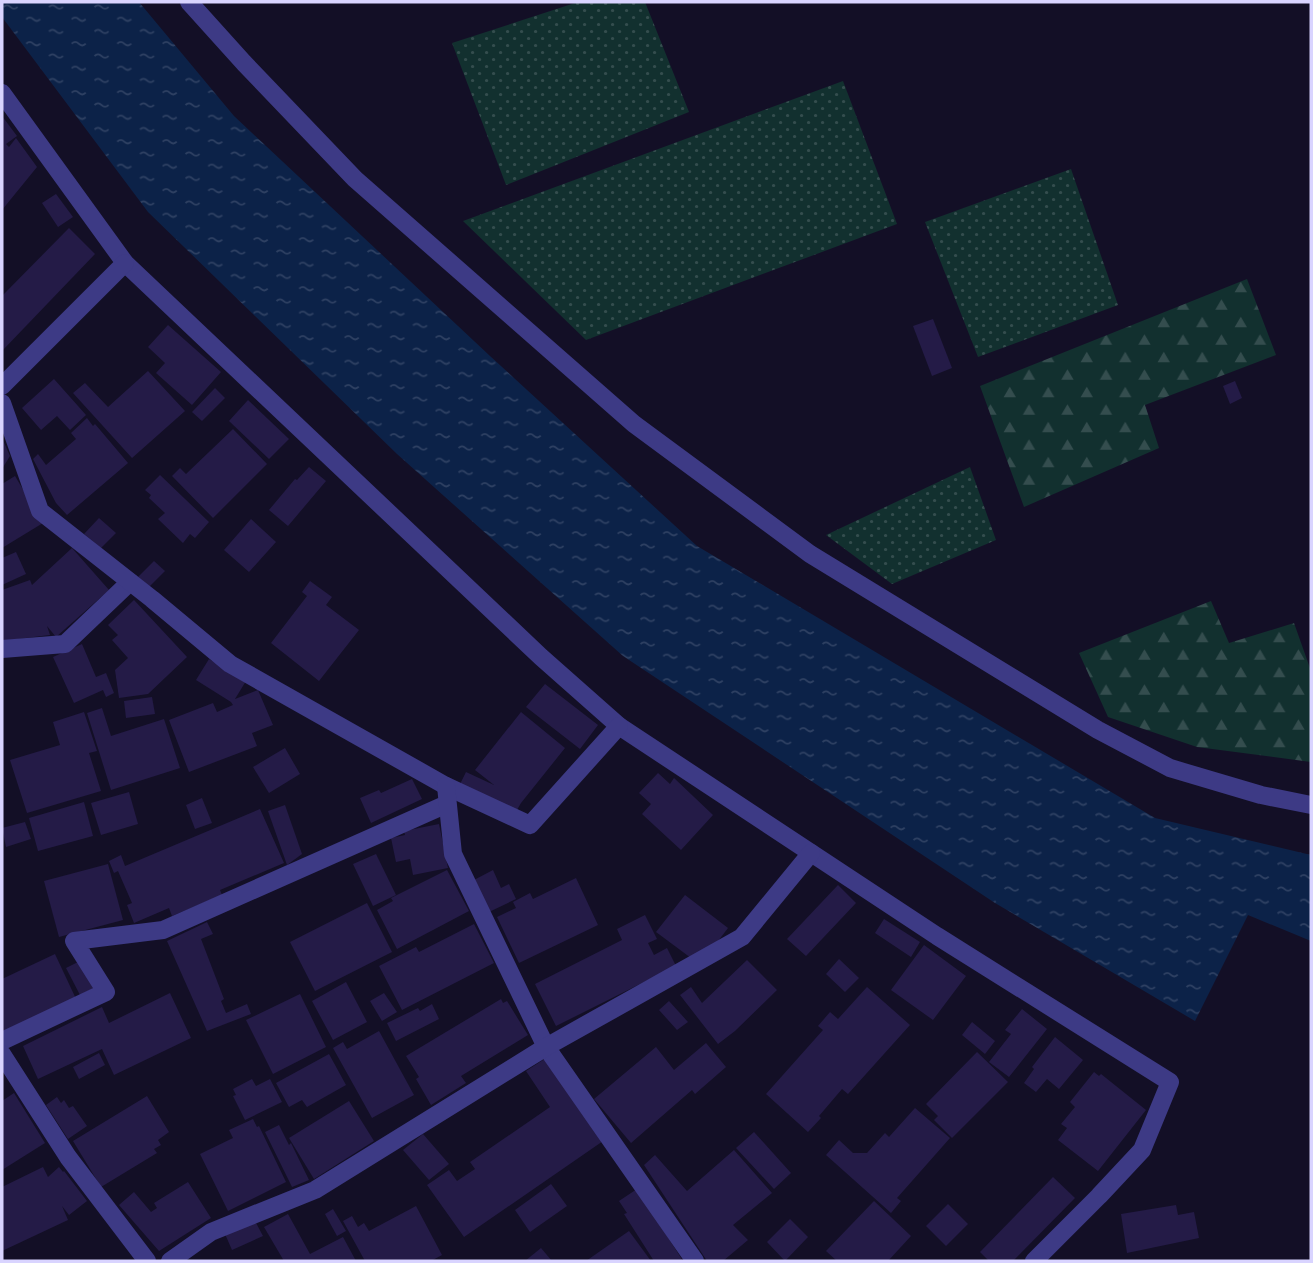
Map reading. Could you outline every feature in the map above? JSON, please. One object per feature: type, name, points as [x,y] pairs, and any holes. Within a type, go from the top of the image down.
[{"type":"street","points":[[189,2],[355,180],[634,424],[810,554],[1098,730],[1170,768],[1261,795],[1311,805]]},
{"type":"street","points":[[2,93],[125,263],[541,657],[619,726],[937,936],[1170,1082],[1142,1150],[1034,1261]]},
{"type":"street","points":[[2,386],[125,263]]},
{"type":"street","points":[[2,403],[40,511],[230,664],[447,795],[530,825],[619,726]]},
{"type":"street","points":[[2,649],[65,643],[130,582]]},
{"type":"street","points":[[2,1041],[106,992],[74,941],[163,930],[447,795]]},
{"type":"street","points":[[447,795],[453,855],[546,1047],[695,1261]]},
{"type":"street","points":[[170,1261],[211,1232],[315,1190],[546,1047],[742,937],[811,853]]},
{"type":"street","points":[[2,1054],[68,1157],[148,1261]]},
{"type":"green space","points":[[578,2],[645,2],[689,112],[506,185],[452,43]]},
{"type":"green space","points":[[843,81],[897,224],[586,340],[463,221]]},
{"type":"green space","points":[[1071,169],[1118,305],[978,357],[925,222]]},
{"type":"green space","points":[[1247,279],[1276,355],[1145,405],[1159,448],[1024,507],[980,386]]},
{"type":"green space","points":[[970,467],[996,540],[892,584],[826,535]]},
{"type":"green space","points":[[1211,601],[1229,643],[1294,623],[1311,671],[1311,762],[1197,747],[1108,717],[1079,653]]},
{"type":"water","points":[[2,2],[139,2],[234,116],[697,546],[1155,818],[1311,855],[1311,941],[1248,915],[1195,1021],[995,903],[623,656],[397,454],[148,212],[2,17]]},
{"type":"building","points":[[2,116],[17,136],[6,144],[9,147],[16,138],[37,167],[2,210]]},
{"type":"building","points":[[56,194],[73,217],[58,227],[42,203]]},
{"type":"building","points":[[69,228],[95,254],[2,351],[2,296]]},
{"type":"building","points":[[933,319],[952,368],[932,376],[913,326]]},
{"type":"building","points":[[168,325],[221,372],[192,405],[156,373],[165,363],[148,347]]},
{"type":"building","points":[[148,371],[185,411],[132,458],[73,393],[85,383],[108,407]]},
{"type":"building","points":[[54,379],[86,415],[70,430],[57,416],[41,430],[22,408]]},
{"type":"building","points":[[1235,381],[1242,398],[1230,404],[1223,386]]},
{"type":"building","points":[[215,388],[225,398],[202,421],[192,412]]},
{"type":"building","points":[[248,400],[289,439],[269,459],[229,421]]},
{"type":"building","points":[[87,418],[128,463],[67,515],[56,503],[33,459],[38,454],[46,465],[76,439],[71,433]]},
{"type":"building","points":[[233,429],[267,464],[213,518],[172,476],[180,468],[186,474]]},
{"type":"building","points":[[2,438],[10,456],[2,469]]},
{"type":"building","points":[[309,467],[326,481],[288,526],[269,510]]},
{"type":"building","points":[[160,475],[209,522],[195,538],[190,534],[183,543],[158,519],[165,513],[149,498],[151,495],[145,490]]},
{"type":"building","points":[[15,476],[43,523],[2,548],[2,484]]},
{"type":"building","points":[[99,518],[116,533],[101,548],[84,534]]},
{"type":"building","points":[[251,519],[276,542],[249,572],[224,550]]},
{"type":"building","points":[[72,548],[109,590],[56,637],[47,626],[50,635],[2,641],[2,590],[30,580],[32,585]]},
{"type":"building","points":[[16,552],[26,574],[2,585],[2,558]]},
{"type":"building","points":[[154,561],[165,571],[149,587],[138,577]]},
{"type":"building","points":[[310,581],[332,597],[326,605],[359,630],[319,681],[271,643],[307,596],[302,592]]},
{"type":"building","points":[[134,600],[187,657],[148,694],[119,698],[115,670],[128,658],[112,640],[118,635],[108,625]]},
{"type":"building","points":[[82,644],[96,677],[106,673],[114,693],[106,697],[103,690],[74,703],[53,657]]},
{"type":"building","points":[[209,659],[246,681],[235,699],[258,690],[273,725],[252,733],[257,746],[189,772],[169,720],[213,703],[217,712],[233,705],[196,680]]},
{"type":"building","points":[[545,684],[598,725],[580,749],[526,707]]},
{"type":"building","points":[[152,697],[155,714],[126,718],[124,701]]},
{"type":"building","points":[[102,708],[111,736],[164,719],[180,768],[111,790],[87,713]]},
{"type":"building","points":[[84,712],[97,751],[89,753],[101,791],[27,813],[10,760],[60,745],[53,722]]},
{"type":"building","points":[[521,712],[565,748],[517,810],[460,784],[466,772],[494,785],[475,770]]},
{"type":"building","points":[[285,748],[300,774],[269,793],[253,767]]},
{"type":"building","points":[[658,773],[670,784],[674,778],[713,815],[681,850],[642,814],[651,804],[639,793]]},
{"type":"building","points":[[412,779],[422,799],[371,823],[360,798],[379,790],[381,793]]},
{"type":"building","points":[[129,792],[138,824],[101,835],[91,803]]},
{"type":"building","points":[[202,798],[212,823],[195,829],[186,805]]},
{"type":"building","points":[[84,802],[93,836],[38,851],[29,818]]},
{"type":"building","points":[[285,805],[302,854],[287,865],[268,811]]},
{"type":"building","points":[[260,809],[284,863],[220,890],[222,895],[172,916],[169,908],[134,923],[127,905],[132,903],[118,871],[114,873],[109,861],[121,855],[125,866]]},
{"type":"building","points":[[25,822],[31,839],[6,847],[2,828]]},
{"type":"building","points":[[439,824],[448,868],[413,875],[410,859],[396,862],[391,838],[405,835],[404,831]]},
{"type":"building","points":[[376,854],[396,895],[373,906],[353,864]]},
{"type":"building","points":[[108,864],[123,920],[59,937],[44,881]]},
{"type":"building","points":[[447,870],[469,911],[397,949],[377,910],[393,901],[391,898]]},
{"type":"building","points":[[493,870],[501,888],[509,884],[516,899],[489,912],[474,880]]},
{"type":"building","points":[[576,878],[598,925],[519,963],[497,917],[516,908],[513,902],[530,893],[533,899]]},
{"type":"building","points":[[838,885],[856,903],[806,956],[787,939]]},
{"type":"building","points":[[685,895],[728,928],[715,945],[691,958],[656,932]]},
{"type":"building","points":[[367,903],[392,952],[315,991],[290,942]]},
{"type":"building","points":[[645,915],[657,939],[648,943],[654,955],[667,948],[676,966],[556,1026],[535,984],[622,940],[617,929]]},
{"type":"building","points":[[884,919],[920,942],[911,957],[875,933]]},
{"type":"building","points":[[207,922],[213,934],[201,939],[224,999],[221,1001],[226,1013],[247,1004],[251,1014],[207,1031],[167,941]]},
{"type":"building","points":[[474,924],[494,963],[402,1010],[379,966],[416,947],[419,952]]},
{"type":"building","points":[[924,945],[966,976],[933,1020],[891,990]]},
{"type":"building","points":[[55,954],[77,1001],[4,1034],[2,979]]},
{"type":"building","points":[[839,959],[859,978],[845,992],[826,974]]},
{"type":"building","points":[[747,960],[777,990],[718,1044],[680,995],[691,987],[702,1003]]},
{"type":"building","points":[[80,961],[94,988],[80,995],[66,968]]},
{"type":"building","points":[[346,982],[367,1022],[333,1040],[312,1001]]},
{"type":"building","points":[[867,987],[910,1025],[848,1094],[842,1089],[808,1132],[766,1094],[823,1030],[818,1026],[830,1012],[838,1019]]},
{"type":"building","points":[[170,993],[191,1038],[114,1075],[102,1049],[38,1079],[23,1046],[102,1007],[109,1023]]},
{"type":"building","points":[[384,993],[397,1012],[382,1021],[370,1001]]},
{"type":"building","points":[[300,994],[326,1047],[273,1074],[246,1020]]},
{"type":"building","points":[[501,999],[503,1003],[507,1001],[528,1035],[461,1076],[466,1083],[431,1105],[406,1056]]},
{"type":"building","points":[[669,1001],[688,1022],[677,1030],[659,1010]]},
{"type":"building","points":[[432,1004],[439,1019],[396,1041],[387,1023]]},
{"type":"building","points":[[1022,1009],[1047,1029],[1009,1077],[989,1062],[1011,1034],[1005,1030]]},
{"type":"building","points":[[972,1022],[995,1041],[985,1054],[962,1035]]},
{"type":"building","points":[[379,1031],[414,1095],[372,1118],[333,1048],[343,1042],[347,1049]]},
{"type":"building","points":[[1055,1037],[1083,1060],[1059,1089],[1047,1079],[1036,1092],[1024,1083],[1034,1069],[1032,1067]]},
{"type":"building","points":[[706,1043],[726,1067],[695,1094],[692,1090],[631,1143],[594,1099],[656,1047],[674,1070]]},
{"type":"building","points":[[977,1052],[1008,1082],[952,1138],[934,1120],[938,1116],[926,1104]]},
{"type":"building","points":[[99,1053],[105,1065],[79,1079],[73,1067]]},
{"type":"building","points":[[329,1054],[346,1085],[307,1107],[302,1100],[289,1107],[276,1083]]},
{"type":"building","points":[[546,1058],[606,1139],[464,1237],[427,1185],[449,1170],[457,1181],[475,1169],[470,1162],[550,1107],[526,1071]]},
{"type":"building","points":[[1094,1072],[1099,1076],[1101,1074],[1146,1110],[1098,1171],[1058,1140],[1067,1128],[1061,1124],[1075,1107],[1070,1102]]},
{"type":"building","points":[[252,1079],[256,1086],[270,1079],[282,1102],[245,1120],[233,1096],[236,1095],[233,1089]]},
{"type":"building","points":[[14,1093],[45,1143],[2,1170],[2,1101]]},
{"type":"building","points":[[147,1096],[169,1132],[158,1140],[161,1145],[154,1149],[157,1153],[101,1187],[73,1141]]},
{"type":"building","points":[[57,1097],[61,1103],[64,1100],[69,1108],[73,1106],[87,1126],[68,1139],[46,1105]]},
{"type":"building","points":[[349,1101],[374,1141],[314,1179],[289,1138]]},
{"type":"building","points":[[915,1108],[950,1138],[897,1198],[901,1201],[891,1213],[826,1155],[839,1140],[853,1153],[867,1153],[885,1133],[889,1137]]},
{"type":"building","points":[[253,1119],[286,1182],[228,1211],[200,1154],[233,1138],[229,1130]]},
{"type":"building","points":[[279,1125],[309,1180],[292,1187],[265,1132]]},
{"type":"building","points":[[754,1132],[791,1173],[774,1189],[736,1148]]},
{"type":"building","points":[[423,1134],[449,1164],[429,1180],[403,1150]]},
{"type":"building","points":[[734,1150],[772,1193],[733,1225],[748,1240],[723,1261],[707,1261],[644,1165],[655,1155],[687,1191]]},
{"type":"building","points":[[43,1167],[48,1177],[59,1167],[87,1201],[69,1215],[62,1206],[68,1220],[2,1251],[2,1187]]},
{"type":"building","points":[[1053,1177],[1075,1198],[1013,1261],[989,1261],[980,1252]]},
{"type":"building","points":[[188,1182],[211,1218],[159,1251],[119,1205],[134,1192],[151,1212],[157,1208],[154,1203]]},
{"type":"building","points":[[551,1184],[567,1206],[530,1232],[515,1210]]},
{"type":"building","points":[[637,1189],[683,1261],[654,1261],[624,1214],[627,1213],[619,1201]]},
{"type":"building","points":[[874,1201],[911,1236],[888,1261],[837,1261],[826,1251]]},
{"type":"building","points":[[948,1204],[968,1224],[946,1246],[926,1226]]},
{"type":"building","points":[[1176,1205],[1178,1215],[1194,1212],[1199,1238],[1127,1253],[1121,1214]]},
{"type":"building","points":[[416,1206],[442,1255],[431,1261],[365,1261],[343,1221],[352,1216],[358,1227],[364,1223],[369,1231]]},
{"type":"building","points":[[333,1209],[346,1231],[337,1236],[325,1214]]},
{"type":"building","points":[[288,1214],[310,1254],[343,1237],[356,1261],[284,1261],[264,1227]]},
{"type":"building","points":[[790,1219],[808,1237],[785,1261],[767,1242]]},
{"type":"building","points":[[255,1221],[263,1236],[232,1250],[225,1234]]},
{"type":"building","points":[[629,1231],[651,1261],[586,1261]]},
{"type":"building","points":[[541,1248],[552,1261],[525,1261]]}]
